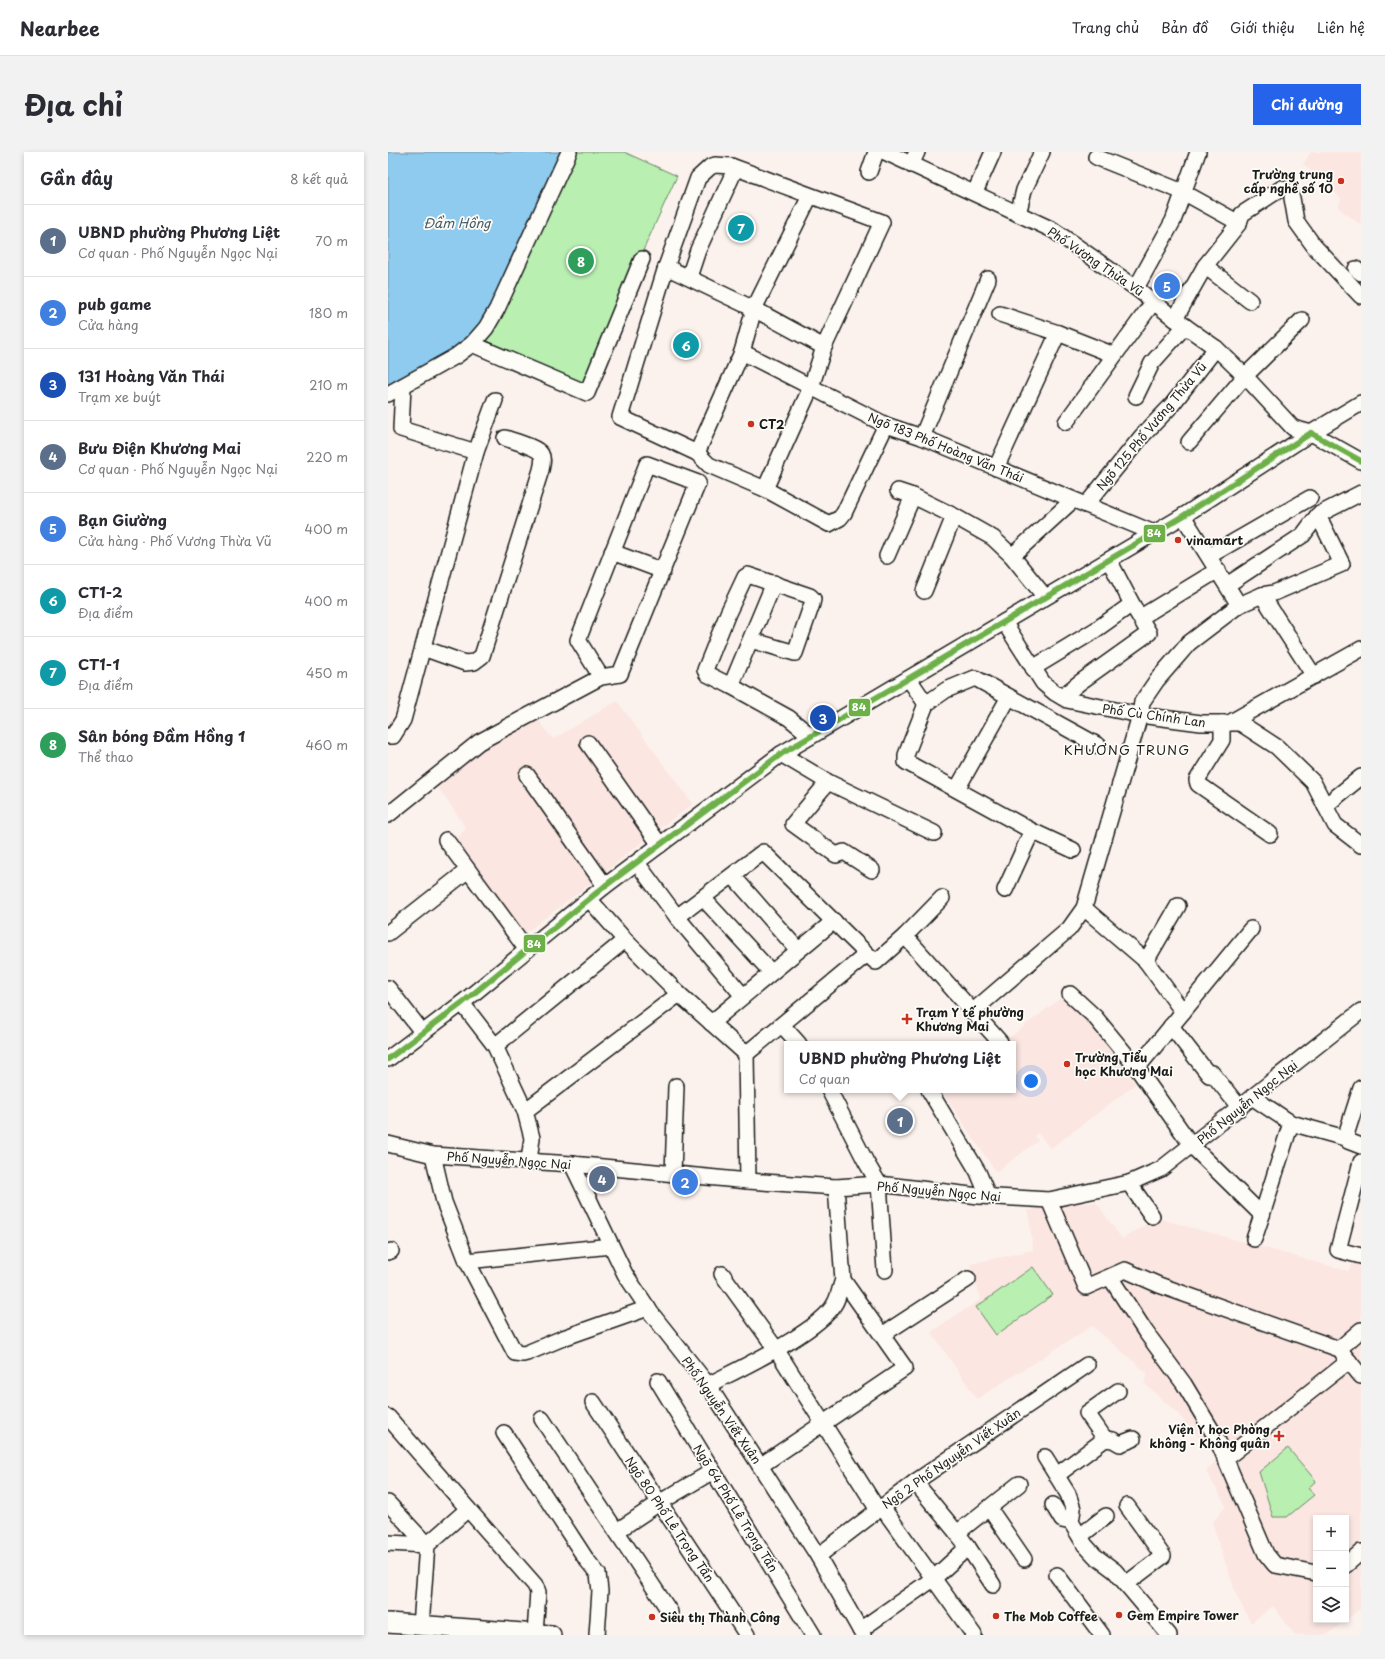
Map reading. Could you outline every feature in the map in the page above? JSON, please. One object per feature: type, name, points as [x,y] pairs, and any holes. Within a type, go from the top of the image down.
[{"type":"main road","points":[[388,1623],[461,1632],[543,1634]]},
{"type":"street","points":[[388,394],[456,356],[472,344],[486,328],[497,308],[569,152]]},
{"type":"street","points":[[869,172],[876,152]]},
{"type":"street","name":"Phố Vương Thừa Vũ","points":[[885,152],[914,159],[1018,214],[1053,230],[1154,301],[1216,348],[1245,376],[1293,428],[1310,433],[1361,461]]},
{"type":"street","points":[[975,192],[993,152]]},
{"type":"street","points":[[1018,214],[1024,190],[1042,152]]},
{"type":"street","points":[[1136,288],[1173,221],[1198,152]]},
{"type":"street","points":[[1096,156],[1117,157],[1239,223]]},
{"type":"street","points":[[765,489],[811,387],[824,347],[882,222],[731,166],[715,165],[710,167],[698,178],[666,267],[620,417],[697,453],[709,465],[765,489],[829,524],[836,522],[844,513],[886,425]]},
{"type":"street","points":[[689,277],[698,250],[733,174],[734,170],[731,166]]},
{"type":"street","points":[[1136,396],[1152,363],[1180,322],[1205,266],[1239,223],[1242,214],[1287,193],[1296,221],[1314,246],[1361,296]]},
{"type":"street","points":[[697,453],[742,352],[754,309],[810,196]]},
{"type":"street","points":[[472,344],[587,393],[642,259]]},
{"type":"street","points":[[1205,266],[1250,302]]},
{"type":"street","points":[[666,267],[754,309],[824,347]]},
{"type":"street","points":[[922,437],[988,279]]},
{"type":"street","points":[[1066,422],[1154,301]]},
{"type":"street","points":[[1000,314],[1058,333],[1114,356]]},
{"type":"street","points":[[1189,442],[1245,376],[1302,320]]},
{"type":"street","points":[[996,468],[1058,333]]},
{"type":"street","name":"Ngõ 125 Phố Vương Thừa Vũ","points":[[1012,556],[1080,502],[1171,406],[1216,348]]},
{"type":"street","name":"Ngõ 183 Phố Hoàng Văn Thái","points":[[742,352],[886,425],[922,437],[1154,533]]},
{"type":"street","points":[[403,386],[401,429],[476,452]]},
{"type":"street","points":[[388,736],[393,736],[403,720],[476,452],[496,400]]},
{"type":"street","points":[[388,1059],[462,1003],[605,886],[781,754],[1183,516],[1310,433],[1361,403]]},
{"type":"street","points":[[423,648],[465,663],[474,662],[482,656],[543,462],[541,455],[537,450],[505,438]]},
{"type":"street","points":[[388,815],[479,742],[601,677],[620,674],[698,483],[647,464],[578,640],[601,677]]},
{"type":"street","points":[[898,491],[913,496],[954,516],[993,538],[1012,556],[1045,597]]},
{"type":"street","points":[[1227,585],[1303,535],[1318,515],[1361,493]]},
{"type":"street","points":[[887,556],[913,496]]},
{"type":"street","points":[[1209,556],[1310,498]]},
{"type":"street","points":[[972,1012],[1069,929],[1084,908],[1140,715],[1142,702],[1153,686],[1189,643],[1238,605],[1262,595],[1274,593],[1342,564],[1318,515]]},
{"type":"street","points":[[924,591],[954,516]]},
{"type":"street","points":[[1183,516],[1218,570],[1238,605]]},
{"type":"street","points":[[612,552],[663,571]]},
{"type":"street","points":[[1062,697],[1079,683],[1150,633],[1132,604],[1109,560]]},
{"type":"street","points":[[1141,617],[1218,570]]},
{"type":"street","points":[[751,640],[795,653],[813,599],[810,596],[774,583],[748,575],[745,576],[708,659],[705,670],[707,674],[789,718],[811,736]]},
{"type":"street","points":[[731,686],[774,583]]},
{"type":"street","points":[[1262,595],[1314,676]]},
{"type":"street","points":[[1033,668],[1094,630],[1132,604]]},
{"type":"street","name":"Phố Cù Chính Lan","points":[[1004,622],[1044,683],[1067,700],[1140,715],[1201,723],[1240,723],[1277,747],[1313,782],[1335,825],[1361,845]]},
{"type":"street","points":[[1270,834],[1198,784],[1197,780],[1222,740],[1226,723],[1361,649]]},
{"type":"street","points":[[1074,850],[1032,831],[906,762],[906,755],[926,704],[946,690],[975,678],[1099,746]]},
{"type":"street","points":[[909,679],[926,704]]},
{"type":"street","points":[[957,789],[1009,697]]},
{"type":"street","points":[[588,743],[660,846]]},
{"type":"street","points":[[781,754],[828,782],[934,833]]},
{"type":"street","points":[[527,775],[605,886]]},
{"type":"street","points":[[1325,806],[1361,777]]},
{"type":"street","points":[[828,782],[793,824],[836,855],[844,852],[872,870]]},
{"type":"street","points":[[1005,890],[1032,831]]},
{"type":"street","points":[[446,840],[527,950]]},
{"type":"street","points":[[677,918],[763,852],[872,958]]},
{"type":"street","points":[[637,863],[677,918],[743,996]]},
{"type":"street","points":[[388,932],[468,870]]},
{"type":"street","points":[[733,876],[798,950]]},
{"type":"street","points":[[703,898],[771,972]]},
{"type":"street","points":[[746,1054],[782,1025],[872,958],[905,936],[942,898]]},
{"type":"street","points":[[589,899],[625,940],[679,994],[746,1054],[748,1181]]},
{"type":"street","points":[[1146,961],[1178,906]]},
{"type":"street","points":[[1084,908],[1146,961],[1182,1012]]},
{"type":"street","points":[[712,1023],[771,972],[834,921]]},
{"type":"street","points":[[1137,1068],[1251,929]]},
{"type":"street","points":[[905,936],[999,1041]]},
{"type":"street","points":[[495,1046],[625,940]]},
{"type":"street","points":[[388,988],[423,1033]]},
{"type":"street","points":[[525,1111],[679,994]]},
{"type":"street","points":[[1070,994],[1094,1017],[1137,1068],[1192,1146],[1262,1214]]},
{"type":"street","points":[[462,1003],[495,1046],[525,1111],[532,1138],[529,1161]]},
{"type":"street","name":"Phố Nguyễn Ngọc Nại","points":[[388,1144],[433,1155],[572,1164],[748,1181],[836,1187],[879,1184],[988,1196],[1049,1200],[1129,1183],[1161,1168],[1192,1146],[1361,1011]]},
{"type":"street","points":[[782,1025],[796,1041]]},
{"type":"street","points":[[1171,1026],[1208,1075],[1212,1073],[1240,1108]]},
{"type":"street","points":[[673,1174],[676,1086]]},
{"type":"street","points":[[1345,1138],[1361,1088]]},
{"type":"street","points":[[831,1093],[879,1184],[885,1270]]},
{"type":"street","points":[[931,1093],[978,1172],[988,1196]]},
{"type":"street","points":[[1252,1097],[1291,1122],[1345,1138],[1348,1141],[1361,1146]]},
{"type":"street","points":[[1254,1240],[1291,1122]]},
{"type":"street","points":[[433,1155],[444,1202],[467,1261],[515,1353],[527,1353],[648,1308]]},
{"type":"street","points":[[1361,1162],[1338,1250],[1361,1256]]},
{"type":"street","name":"Phố Nguyễn Viết Xuân","points":[[572,1164],[625,1274],[648,1308],[708,1385],[818,1556],[862,1633]]},
{"type":"street","points":[[1129,1183],[1152,1216]]},
{"type":"street","points":[[708,1385],[776,1349],[813,1326],[836,1303],[843,1280],[836,1187]]},
{"type":"street","points":[[1049,1200],[1086,1288],[1125,1270],[1159,1285],[1339,1348],[1361,1376]]},
{"type":"street","points":[[467,1261],[611,1246]]},
{"type":"street","points":[[722,1274],[776,1349],[823,1425],[880,1508],[974,1635]]},
{"type":"street","points":[[1110,1277],[1145,1331],[1184,1384],[1217,1439],[1266,1554],[1275,1565],[1313,1572]]},
{"type":"street","points":[[882,1335],[968,1279]]},
{"type":"street","points":[[760,1466],[823,1425],[905,1368],[843,1280]]},
{"type":"street","points":[[1339,1348],[1361,1330]]},
{"type":"street","points":[[1226,1459],[1349,1361]]},
{"type":"street","name":"Ngõ 2 Phố Nguyễn Viết Xuân","points":[[818,1556],[915,1482],[1087,1365]]},
{"type":"street","name":"Ngõ 64 Phố Lê Trọng Tấn","points":[[658,1381],[814,1635]]},
{"type":"street","points":[[1105,1439],[1086,1413],[1118,1391]]},
{"type":"street","name":"Ngõ 80 Phố Lê Trọng Tấn","points":[[593,1402],[747,1635]]},
{"type":"street","points":[[388,1417],[535,1585],[538,1592],[543,1634]]},
{"type":"street","points":[[542,1419],[670,1612]]},
{"type":"street","points":[[504,1433],[586,1559],[598,1574],[600,1591],[598,1635]]},
{"type":"street","points":[[1057,1475],[1105,1439],[1113,1440],[1120,1444],[1133,1439]]},
{"type":"street","points":[[1045,1457],[1068,1494],[1074,1509],[1071,1522]]},
{"type":"street","points":[[617,1532],[659,1503],[713,1471]]},
{"type":"street","points":[[915,1482],[968,1548],[994,1584]]},
{"type":"street","points":[[956,1533],[1019,1484]]},
{"type":"street","points":[[388,1503],[427,1546]]},
{"type":"street","points":[[1053,1505],[1062,1520],[1071,1522],[1085,1545],[1095,1556],[1108,1565],[1126,1584],[1169,1635]]},
{"type":"street","points":[[1126,1584],[1162,1556],[1127,1506]]},
{"type":"street","points":[[421,1626],[427,1546],[468,1508]]},
{"type":"street","points":[[989,1508],[1024,1559]]},
{"type":"street","points":[[1080,1536],[1106,1516]]},
{"type":"street","points":[[388,1542],[427,1546]]},
{"type":"street","points":[[862,1633],[933,1579],[968,1548]]},
{"type":"street","points":[[1349,1562],[1361,1552]]},
{"type":"street","points":[[1056,1574],[1102,1635]]},
{"type":"shaded area","name":"Trường trung cấp nghề số 10","points":[[1311,152],[1361,152],[1361,225],[1338,208],[1341,198],[1303,164]]},
{"type":"shaded area","points":[[617,701],[693,804],[521,936],[453,843],[466,828],[435,783],[486,745],[535,716],[553,739]]},
{"type":"shaded area","name":"Trường Tiểu học Khương Mai","points":[[1066,994],[1136,1084],[1050,1149],[1038,1133],[1034,1136],[1038,1141],[996,1172],[943,1093],[1016,1093],[1016,1041],[1005,1041]]},
{"type":"shaded area","name":"Viện Y học Phòng không - Không quân","points":[[1096,1202],[1122,1239],[1157,1218],[1348,1271],[1354,1261],[1361,1262],[1361,1608],[1349,1618],[1349,1515],[1313,1515],[1313,1623],[1342,1623],[1327,1635],[1295,1635],[1273,1606],[1251,1623],[1237,1597],[1212,1523],[1226,1506],[1206,1471],[1218,1459],[1177,1413],[1144,1383],[1148,1374],[1092,1326],[977,1399],[931,1332],[981,1299],[970,1264],[1033,1250],[1028,1210]]},
{"type":"green space","points":[[573,152],[624,152],[677,176],[580,389],[485,345]]},
{"type":"green space","points":[[1033,1267],[1053,1295],[996,1335],[976,1307]]},
{"type":"green space","points":[[1288,1448],[1316,1481],[1308,1488],[1314,1495],[1287,1517],[1273,1517],[1259,1472]]},
{"type":"water","name":"Đầm Hồng","points":[[388,152],[566,152],[495,305],[469,340],[388,391]]},
{"type":"transit line","name":"84","points":[[1311,433],[1361,461]]},
{"type":"transit line","name":"84","points":[[388,1059],[462,1003],[605,886],[781,754],[1183,516],[1311,433]]},
{"type":"place","name":"Trường trung cấp nghề số 10","points":[[1341,181]]},
{"type":"place","name":"CT1-1","points":[[741,228]]},
{"type":"place","name":"Sân bóng Đầm Hồng 1","points":[[581,261]]},
{"type":"place","name":"Bạn Giường","points":[[1167,286]]},
{"type":"place","name":"CT1-2","points":[[686,345]]},
{"type":"place","name":"CT2","points":[[751,424]]},
{"type":"place","name":"vinamart","points":[[1178,540]]},
{"type":"place","name":"131 Hoàng Văn Thái","points":[[823,718]]},
{"type":"place","name":"Trạm Y tế phường Khương Mai","points":[[907,1019]]},
{"type":"place","name":"Trường Tiểu học Khương Mai","points":[[1067,1064]]},
{"type":"place","name":"UBND phường Phương Liệt","points":[[900,1121]]},
{"type":"place","name":"Bưu Điện Khương Mai","points":[[602,1179]]},
{"type":"place","name":"pub game","points":[[685,1182]]},
{"type":"place","name":"Viện Y học Phòng không - Không quân","points":[[1279,1436]]},
{"type":"place","name":"Gem Empire Tower","points":[[1119,1615]]},
{"type":"place","name":"The Mob Coffee","points":[[996,1616]]},
{"type":"place","name":"Siêu thị Thành Công","points":[[652,1617]]},
{"type":"district","name":"KHƯƠNG TRUNG","points":[[1127,749]]}]
